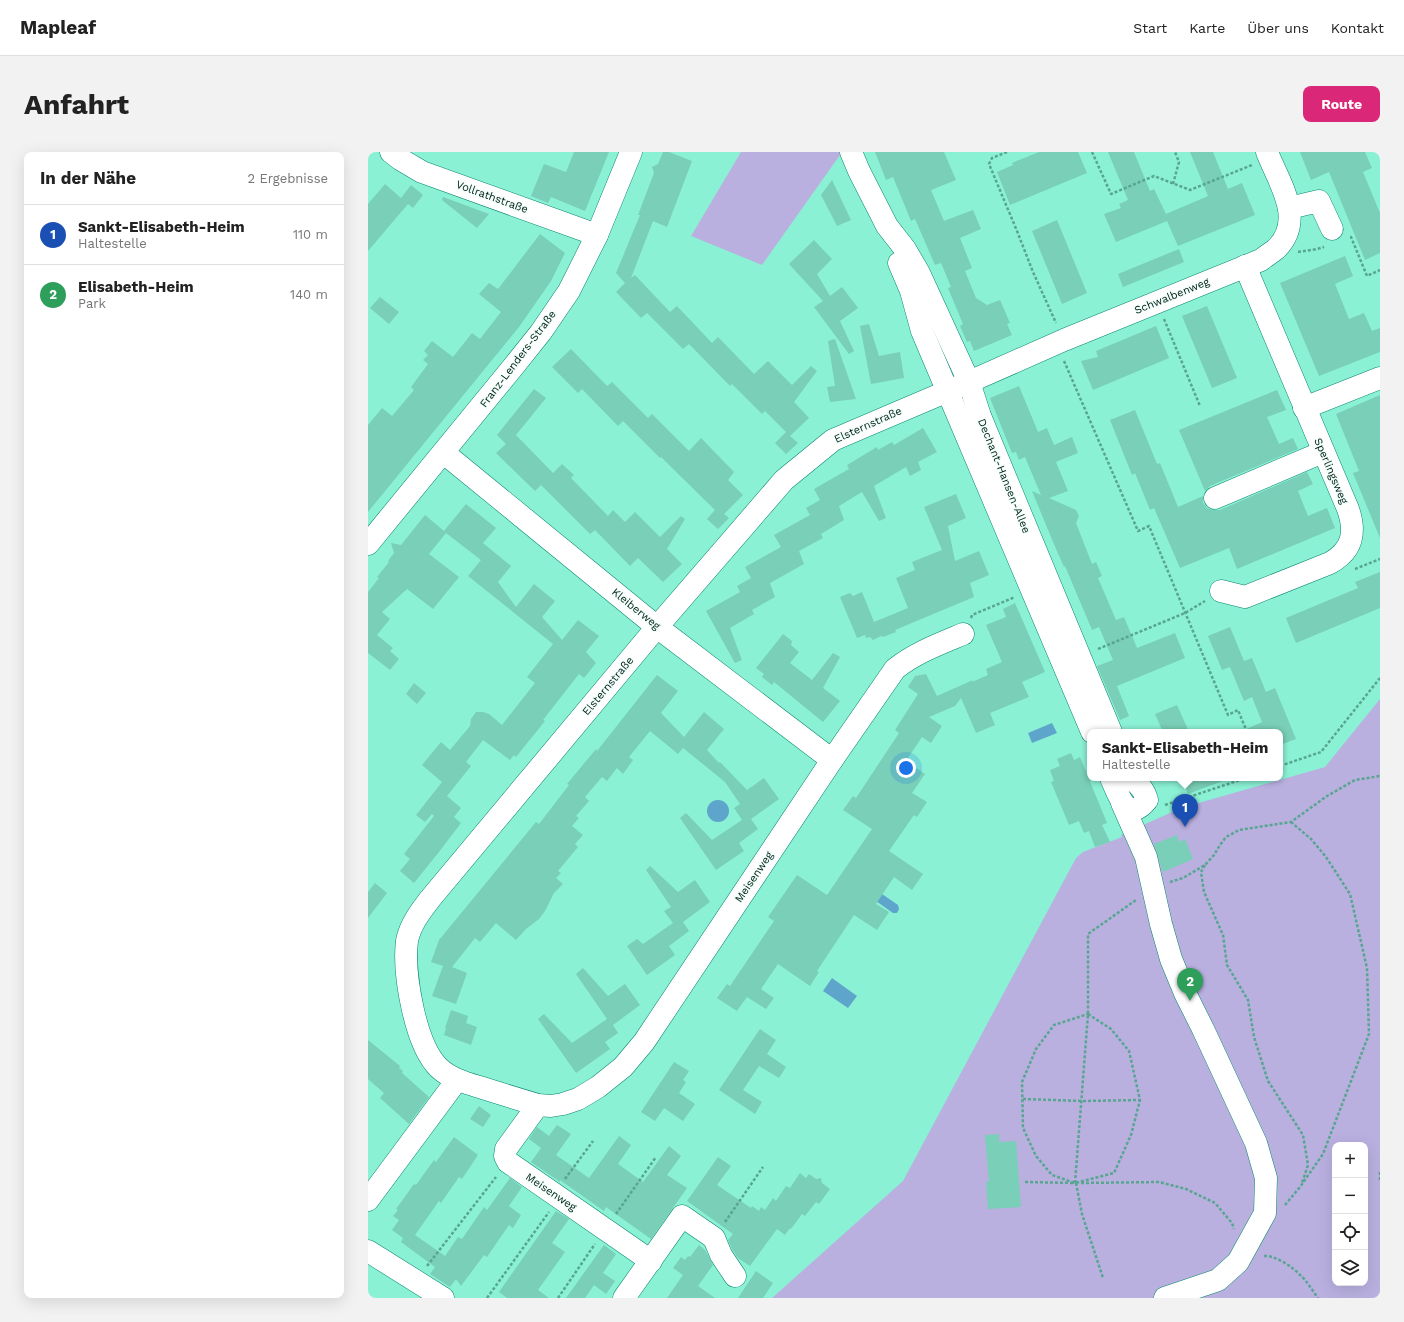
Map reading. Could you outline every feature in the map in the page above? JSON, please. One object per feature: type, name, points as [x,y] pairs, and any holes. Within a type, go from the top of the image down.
[{"type":"street","name":"Vollrathstraße","points":[[391,152],[400,160],[422,172],[597,235]]},
{"type":"street","name":"Franz-Lenders-Straße","points":[[368,544],[444,453],[541,332],[569,290],[597,235],[631,152]]},
{"type":"street","name":"Dechant-Hansen-Allee","points":[[851,152],[887,226],[896,255],[911,291],[922,331],[1091,729]]},
{"type":"street","name":"Schwalbenweg","points":[[969,382],[1060,342],[1261,260],[1275,250],[1287,235],[1290,223],[1289,208],[1283,188],[1268,155]]},
{"type":"street","points":[[1289,208],[1319,201],[1335,238]]},
{"type":"street","name":"Dechant-Hansen-Allee","points":[[887,226],[905,249],[920,273],[969,382],[980,416],[1110,729]]},
{"type":"street","name":"Sperlingsweg","points":[[1221,591],[1245,597],[1330,563],[1346,550],[1351,540],[1352,531],[1352,521],[1245,266]]},
{"type":"street","points":[[1304,408],[1380,378]]},
{"type":"street","name":"Elsternstraße","points":[[457,1080],[439,1068],[429,1054],[415,1019],[406,960],[408,940],[414,920],[657,627],[784,480],[833,440],[969,382]]},
{"type":"street","points":[[1215,498],[1323,452]]},
{"type":"street","name":"Kleiberweg","points":[[444,453],[657,627],[832,760]]},
{"type":"street","name":"Meisenweg","points":[[457,1080],[538,1105],[550,1106],[563,1104],[578,1099],[598,1087],[622,1067],[644,1042],[832,760],[895,669],[906,660],[962,634]]},
{"type":"street","points":[[1112,781],[1146,856],[1161,924],[1171,959],[1184,993],[1203,1029],[1256,1143],[1266,1178],[1265,1213],[1238,1262],[1218,1280],[1164,1298]]},
{"type":"street","points":[[1122,804],[1128,808],[1135,809],[1142,806],[1147,800],[1139,784],[1135,781]]},
{"type":"street","points":[[368,1200],[457,1080]]},
{"type":"street","points":[[508,1162],[506,1149],[538,1105]]},
{"type":"street","name":"Meisenweg","points":[[508,1162],[651,1260]]},
{"type":"street","points":[[624,1298],[682,1216],[714,1238],[721,1255],[735,1276]]},
{"type":"street","points":[[368,1251],[442,1298]]},
{"type":"path","points":[[1007,152],[992,158],[989,164],[1138,531],[1149,526],[1228,715],[1238,710],[1246,729]]},
{"type":"path","points":[[1092,152],[1111,194],[1154,176],[1190,190],[1268,155]]},
{"type":"path","points":[[1173,184],[1180,162],[1175,152]]},
{"type":"path","points":[[1294,252],[1317,249],[1335,238],[1351,237],[1367,276],[1380,270]]},
{"type":"path","points":[[1157,302],[1200,406]]},
{"type":"path","points":[[962,634],[972,615],[1032,590]]},
{"type":"path","points":[[1079,656],[1185,613],[1221,591]]},
{"type":"path","points":[[1283,765],[1321,752],[1380,678]]},
{"type":"path","points":[[1300,1187],[1308,1165],[1303,1135],[1268,1081],[1254,1037],[1248,1000],[1227,966],[1223,936],[1204,892],[1201,872],[1226,837],[1239,830],[1291,822],[1327,796],[1355,780],[1380,776]]},
{"type":"path","points":[[1147,800],[1167,806],[1238,781]]},
{"type":"path","points":[[1281,1210],[1300,1187],[1323,1154],[1369,1034],[1367,968],[1350,894],[1326,857],[1311,839],[1291,822]]},
{"type":"path","points":[[1102,1278],[1082,1214],[1075,1183],[1088,1014],[1088,934],[1153,888],[1183,878],[1205,865]]},
{"type":"path","points":[[1088,1014],[1111,1029],[1129,1051],[1140,1100],[1130,1135],[1114,1173],[1075,1183],[1052,1175],[1036,1156],[1024,1128],[1022,1082],[1036,1048],[1054,1025],[1088,1014]]},
{"type":"path","points":[[1022,1098],[1082,1101],[1140,1100]]},
{"type":"path","points":[[487,1298],[557,1196],[593,1140]]},
{"type":"path","points":[[558,1298],[656,1157]]},
{"type":"path","points":[[415,1281],[508,1162]]},
{"type":"path","points":[[714,1238],[763,1167]]},
{"type":"path","points":[[1380,1172],[1380,1180]]},
{"type":"path","points":[[1025,1182],[1159,1182],[1186,1189],[1215,1203],[1232,1223],[1235,1230]]},
{"type":"path","points":[[1238,1262],[1252,1257],[1268,1255],[1285,1262],[1300,1274],[1318,1298]]},
{"type":"shaded area","points":[[741,152],[839,152],[840,155],[762,265],[691,236]]},
{"type":"shaded area","points":[[1380,699],[1380,1298],[772,1298],[903,1181],[1076,858],[1083,852],[1122,837],[1121,835],[1181,808],[1276,781],[1283,781],[1283,779],[1325,767]]},
{"type":"water","points":[[1052,723],[1057,733],[1032,743],[1028,733]]},
{"type":"water","points":[[718,800],[726,803],[729,811],[726,819],[718,822],[710,819],[707,811],[710,803]]},
{"type":"water","points":[[882,894],[898,905],[899,909],[897,913],[893,913],[876,901]]},
{"type":"water","points":[[832,978],[857,996],[848,1008],[823,991]]},
{"type":"building","points":[[574,152],[609,152],[585,211],[551,197],[548,203],[531,196],[544,164],[566,172]]},
{"type":"building","points":[[663,152],[669,152],[692,161],[667,227],[653,221],[631,278],[635,275],[670,312],[677,306],[712,343],[718,337],[754,374],[768,361],[792,385],[811,366],[817,371],[794,402],[809,418],[790,436],[798,443],[786,454],[775,443],[786,432],[765,411],[762,414],[732,384],[730,386],[689,344],[683,349],[647,313],[641,318],[616,292],[625,283],[616,273],[640,215],[638,215],[654,173],[652,167],[658,164]]},
{"type":"building","points":[[875,152],[944,152],[956,180],[931,190],[944,221],[973,210],[981,229],[960,238],[972,268],[965,271],[976,298],[987,305],[1000,300],[1010,323],[1007,324],[1012,335],[974,351],[970,341],[967,342],[960,326],[963,324],[948,288],[951,287],[941,263],[935,265],[915,219],[911,221],[893,177],[886,180]]},
{"type":"building","points":[[1039,152],[1078,152],[1087,173],[1010,205],[997,172],[1013,165],[1012,163]]},
{"type":"building","points":[[1108,152],[1134,152],[1150,191],[1154,189],[1166,214],[1208,196],[1190,152],[1213,152],[1228,189],[1242,183],[1255,215],[1178,246],[1167,221],[1116,242],[1104,214],[1121,208],[1119,204],[1128,200]]},
{"type":"building","points":[[1300,152],[1365,152],[1372,168],[1363,172],[1380,213],[1380,253],[1365,260],[1329,172],[1311,180]]},
{"type":"building","points":[[832,180],[851,220],[837,226],[821,195]]},
{"type":"building","points":[[385,184],[401,198],[411,185],[423,195],[413,208],[408,204],[368,251],[368,204]]},
{"type":"building","points":[[443,197],[489,214],[477,228],[442,200]]},
{"type":"building","points":[[1057,220],[1087,293],[1062,304],[1032,231]]},
{"type":"building","points":[[540,234],[565,253],[551,281],[519,327],[368,512],[368,425],[382,408],[392,416],[414,390],[411,387],[428,364],[423,360],[428,355],[424,351],[432,341],[453,357],[472,333],[480,339],[501,312],[479,294],[489,283],[498,289]]},
{"type":"building","points":[[814,240],[832,259],[817,274],[830,296],[842,287],[858,308],[840,321],[854,351],[849,354],[814,307],[823,301],[789,264]]},
{"type":"building","points":[[1179,249],[1184,262],[1123,287],[1118,274]]},
{"type":"building","points":[[1345,256],[1353,276],[1335,284],[1349,319],[1364,313],[1372,331],[1380,328],[1380,352],[1319,376],[1280,283]]},
{"type":"building","points":[[380,297],[399,312],[389,324],[370,308]]},
{"type":"building","points":[[1207,306],[1237,378],[1212,388],[1182,316]]},
{"type":"building","points":[[869,324],[879,356],[900,352],[904,378],[871,384],[860,326]]},
{"type":"building","points":[[1156,326],[1169,358],[1093,390],[1081,361],[1098,357],[1096,351]]},
{"type":"building","points":[[835,339],[856,399],[830,402],[827,387],[835,386],[828,341]]},
{"type":"building","points":[[571,349],[607,386],[612,382],[648,418],[652,414],[689,451],[701,438],[734,472],[728,480],[743,495],[724,514],[729,518],[718,529],[707,519],[715,510],[661,457],[660,458],[623,421],[618,426],[582,389],[578,393],[552,367]]},
{"type":"building","points":[[1019,386],[1038,432],[1047,428],[1054,445],[1072,437],[1078,453],[1056,462],[1068,491],[1049,498],[1076,510],[1079,516],[1076,523],[1092,564],[1096,562],[1102,576],[1098,578],[1116,620],[1124,617],[1137,648],[1175,633],[1185,658],[1117,686],[1129,716],[1120,720],[1097,666],[1113,660],[1099,627],[1092,630],[1065,566],[1064,567],[1053,542],[1032,491],[1041,495],[1025,457],[1019,460],[1016,452],[1012,453],[990,398]]},
{"type":"building","points":[[534,389],[546,398],[516,435],[553,473],[562,464],[574,475],[571,478],[608,516],[613,510],[625,522],[635,512],[660,537],[681,516],[685,519],[667,549],[682,564],[663,582],[638,558],[630,566],[595,530],[590,534],[541,485],[535,491],[496,453],[506,444],[497,435]]},
{"type":"building","points":[[1277,390],[1286,410],[1267,417],[1279,444],[1293,438],[1298,449],[1210,486],[1205,491],[1179,430]]},
{"type":"building","points":[[1380,395],[1380,538],[1353,473],[1359,471],[1336,414]]},
{"type":"building","points":[[1135,410],[1157,464],[1160,463],[1178,507],[1203,496],[1203,503],[1207,508],[1220,510],[1307,472],[1313,484],[1298,491],[1308,516],[1327,508],[1335,528],[1237,569],[1229,548],[1180,568],[1154,508],[1150,510],[1135,473],[1132,475],[1110,420]]},
{"type":"building","points":[[923,428],[937,452],[918,462],[921,470],[910,476],[906,467],[874,486],[886,518],[879,521],[862,492],[839,506],[844,520],[821,534],[823,538],[799,551],[804,564],[770,583],[775,597],[752,610],[754,614],[730,628],[742,660],[735,663],[706,611],[740,592],[737,586],[751,578],[745,567],[781,547],[774,535],[810,515],[806,508],[820,500],[814,489],[849,469],[847,465],[877,447],[878,450],[892,442],[894,445]]},
{"type":"building","points":[[956,494],[966,518],[948,526],[955,561],[979,551],[989,575],[970,583],[974,597],[895,630],[896,632],[883,637],[881,636],[873,640],[870,637],[866,638],[865,635],[857,638],[840,597],[850,593],[853,596],[862,592],[874,622],[908,608],[896,578],[915,570],[912,562],[942,550],[924,507]]},
{"type":"building","points":[[466,504],[496,528],[483,543],[511,566],[498,582],[516,607],[534,584],[555,601],[542,617],[562,640],[578,620],[599,636],[586,652],[596,663],[584,678],[579,674],[543,720],[545,721],[516,757],[514,755],[510,760],[483,740],[466,762],[471,766],[447,796],[461,808],[454,817],[461,823],[414,883],[400,871],[410,859],[404,854],[434,816],[432,814],[425,822],[416,815],[442,782],[422,765],[441,742],[450,750],[470,726],[471,719],[476,712],[489,714],[502,725],[535,683],[527,677],[553,644],[468,576],[481,560],[446,533],[429,554],[459,577],[433,609],[407,589],[382,612],[390,619],[377,635],[393,648],[390,651],[399,659],[390,670],[368,653],[368,592],[379,578],[377,577],[394,553],[391,543],[401,545],[425,515],[444,531]]},
{"type":"building","points":[[1380,572],[1380,608],[1296,643],[1286,618],[1358,588],[1355,582]]},
{"type":"building","points":[[1015,603],[1045,672],[1022,682],[1029,697],[990,713],[995,725],[976,733],[961,698],[955,706],[929,717],[942,726],[931,743],[922,737],[906,761],[925,774],[912,793],[927,802],[917,817],[914,815],[889,851],[923,874],[912,890],[894,877],[876,904],[889,912],[877,930],[854,915],[817,971],[819,972],[810,986],[778,964],[761,989],[774,998],[766,1009],[747,997],[737,1011],[717,998],[727,984],[730,986],[774,921],[768,917],[797,875],[827,895],[872,829],[843,810],[853,796],[856,798],[899,733],[895,730],[918,694],[908,687],[915,676],[926,674],[937,696],[988,675],[986,669],[1002,662],[986,625],[1006,617],[1003,609]]},
{"type":"building","points":[[1230,627],[1244,661],[1252,658],[1266,692],[1275,688],[1296,739],[1283,744],[1283,729],[1247,729],[1262,722],[1252,697],[1244,701],[1230,667],[1222,670],[1208,636]]},
{"type":"building","points":[[783,634],[792,641],[791,645],[799,652],[790,663],[812,680],[833,653],[840,657],[823,688],[840,701],[823,722],[774,682],[772,685],[762,677],[764,674],[756,668]]},
{"type":"building","points":[[657,675],[678,691],[661,713],[684,737],[704,712],[724,729],[707,750],[747,790],[764,778],[779,799],[751,819],[758,829],[739,843],[744,851],[716,870],[680,818],[686,813],[712,840],[742,820],[734,808],[740,804],[725,782],[683,748],[678,754],[650,731],[629,757],[633,760],[623,774],[617,768],[607,781],[602,777],[585,797],[589,801],[576,816],[579,818],[572,826],[583,835],[575,844],[578,847],[558,871],[561,873],[556,878],[563,884],[554,893],[539,919],[526,929],[516,940],[496,923],[480,942],[475,938],[452,967],[467,973],[456,1004],[432,996],[443,966],[431,962],[439,940],[536,822],[539,824],[569,785],[567,784],[596,749],[597,751]]},
{"type":"building","points":[[414,683],[426,693],[417,704],[406,694]]},
{"type":"building","points":[[1177,705],[1188,729],[1162,729],[1155,714]]},
{"type":"building","points":[[1071,753],[1074,760],[1080,757],[1087,774],[1087,781],[1090,781],[1107,823],[1102,825],[1110,842],[1095,847],[1089,831],[1084,833],[1079,821],[1069,825],[1051,782],[1054,781],[1050,770],[1060,766],[1057,759]]},
{"type":"building","points":[[1183,781],[1223,781],[1188,794]]},
{"type":"building","points":[[1177,835],[1179,842],[1185,839],[1193,859],[1163,872],[1154,844]]},
{"type":"building","points":[[650,866],[678,892],[695,880],[710,902],[683,922],[689,931],[669,946],[675,955],[647,975],[627,946],[637,939],[643,944],[673,923],[664,911],[671,907],[646,870]]},
{"type":"building","points":[[375,883],[387,893],[368,918],[368,892]]},
{"type":"building","points":[[583,968],[608,996],[625,984],[640,1005],[613,1025],[618,1033],[605,1042],[610,1049],[576,1073],[538,1019],[544,1014],[572,1043],[607,1019],[576,974]]},
{"type":"building","points":[[451,1010],[468,1016],[466,1023],[477,1027],[471,1045],[444,1035]]},
{"type":"building","points":[[760,1029],[776,1040],[767,1054],[786,1067],[779,1078],[759,1066],[743,1090],[762,1102],[755,1114],[719,1090]]},
{"type":"building","points":[[368,1040],[400,1066],[399,1068],[403,1071],[402,1073],[429,1097],[409,1124],[380,1098],[384,1093],[368,1079]]},
{"type":"building","points":[[674,1062],[689,1071],[683,1080],[686,1082],[679,1093],[695,1104],[683,1121],[664,1108],[655,1121],[641,1112]]},
{"type":"building","points":[[479,1106],[491,1115],[483,1127],[470,1119]]},
{"type":"building","points":[[557,1125],[571,1134],[556,1155],[589,1178],[619,1136],[631,1145],[618,1164],[643,1182],[669,1146],[681,1156],[667,1175],[687,1188],[651,1239],[606,1207],[604,1211],[560,1180],[560,1182],[531,1162],[541,1148],[529,1139],[537,1127],[549,1136]]},
{"type":"building","points":[[999,1134],[999,1142],[1016,1141],[1021,1207],[988,1209],[986,1182],[989,1182],[985,1135]]},
{"type":"building","points":[[454,1137],[478,1155],[462,1179],[459,1177],[441,1203],[439,1201],[415,1235],[445,1256],[458,1237],[462,1239],[484,1207],[487,1210],[510,1178],[522,1187],[509,1206],[521,1215],[513,1228],[509,1225],[487,1257],[484,1255],[461,1286],[456,1279],[450,1287],[430,1274],[435,1267],[401,1242],[403,1238],[392,1230],[399,1220],[393,1216],[398,1210],[396,1209],[434,1160],[436,1162]]},
{"type":"building","points":[[718,1157],[731,1166],[717,1185],[751,1208],[752,1206],[759,1211],[761,1207],[765,1210],[773,1198],[776,1201],[786,1186],[790,1188],[800,1173],[806,1178],[809,1174],[816,1179],[821,1178],[822,1183],[830,1189],[819,1204],[816,1202],[805,1216],[802,1214],[785,1235],[777,1229],[750,1266],[738,1258],[732,1249],[728,1240],[733,1234],[687,1201]]},
{"type":"building","points":[[556,1211],[569,1219],[552,1243],[565,1252],[538,1290],[549,1298],[507,1298],[499,1292]]},
{"type":"building","points":[[604,1245],[616,1254],[603,1273],[615,1281],[606,1294],[594,1285],[585,1298],[566,1298]]},
{"type":"building","points":[[699,1245],[705,1250],[713,1265],[698,1286],[715,1298],[667,1298],[683,1275],[673,1268],[681,1257],[685,1260],[688,1256],[690,1257]]},
{"type":"building","points":[[756,1271],[773,1283],[763,1298],[738,1298]]},
{"type":"place","name":"Sankt-Elisabeth-Heim","points":[[1185,827]]},
{"type":"place","name":"Elisabeth-Heim","points":[[1190,1001]]}]
